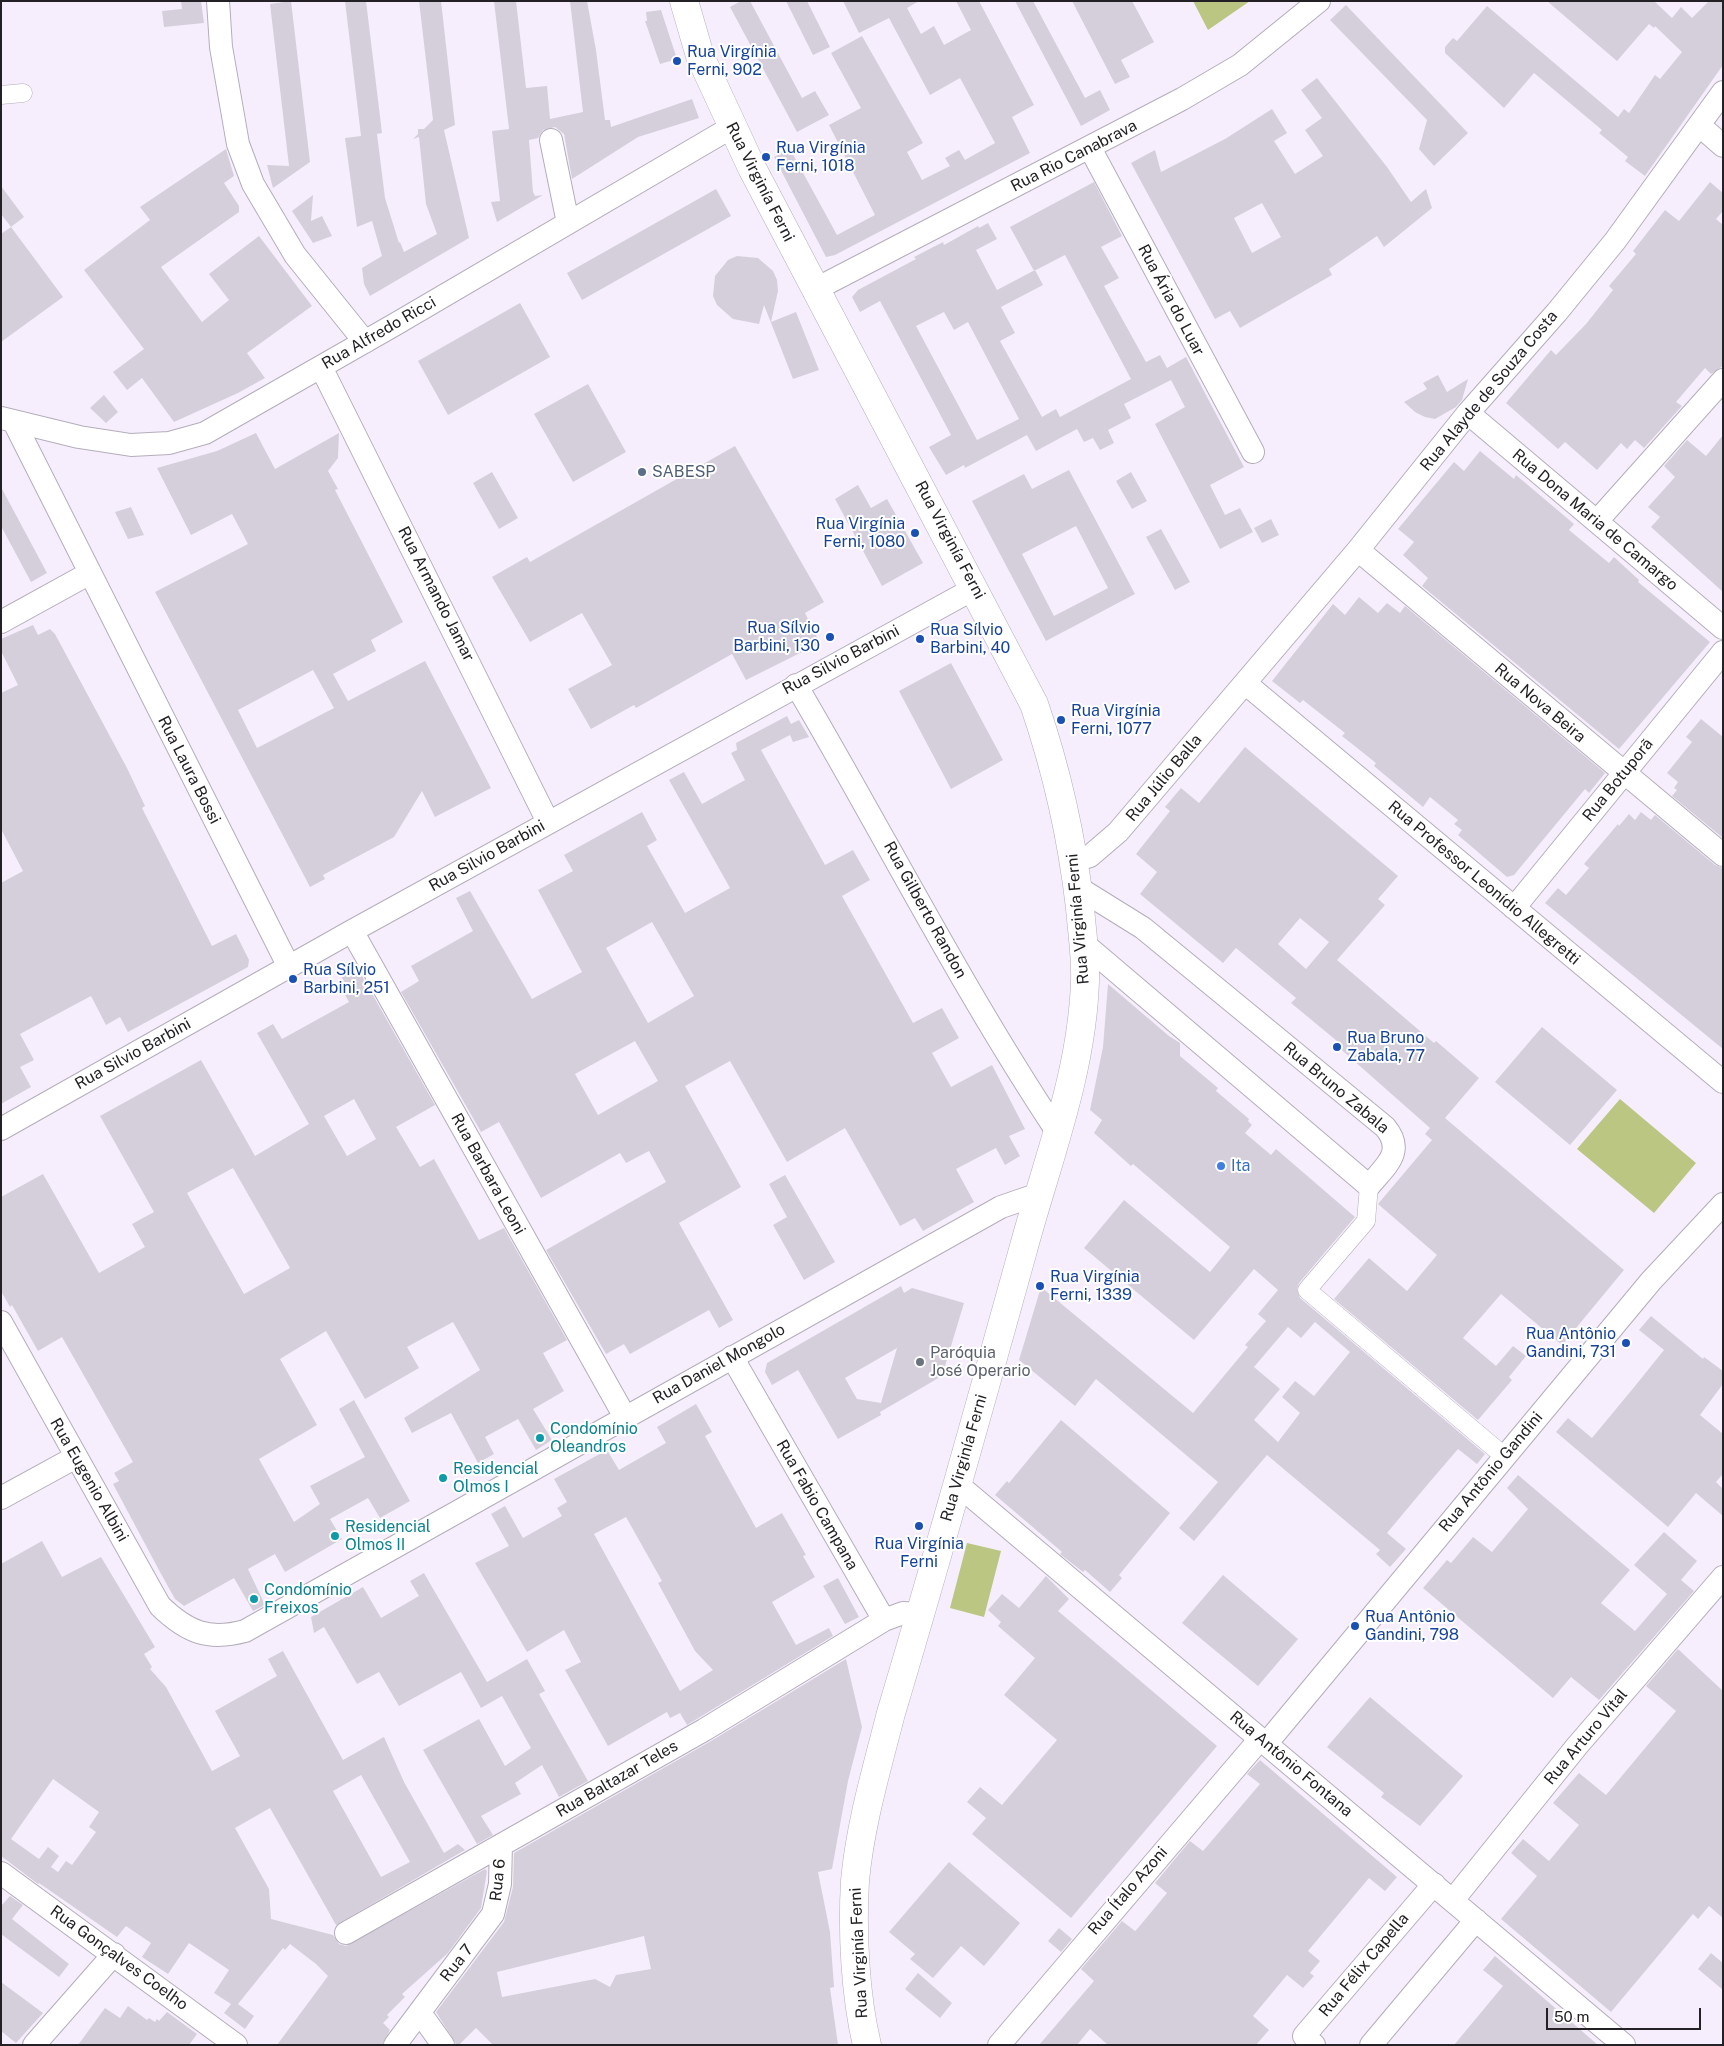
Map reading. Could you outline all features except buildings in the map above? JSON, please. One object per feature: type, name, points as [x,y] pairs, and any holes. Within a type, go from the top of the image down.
[{"type":"street","points":[[218,1],[222,47],[238,144],[253,184],[295,255],[365,342]]},
{"type":"street","name":"Rua Virginía Ferni","points":[[684,1],[700,56],[732,127],[975,588],[1034,704],[1051,752],[1076,874],[1084,943],[1085,980],[1080,1033],[1068,1099],[1039,1194],[921,1614],[891,1713],[872,1788],[857,1872],[854,1912],[857,1973],[867,2045]]},
{"type":"street","name":"Rua Rio Canabrava","points":[[816,289],[1182,99],[1240,65],[1320,1]]},
{"type":"street","name":"Rua Alayde de Souza Costa","points":[[1245,683],[1358,550],[1468,413],[1615,241],[1723,92]]},
{"type":"street","points":[[1,95],[23,93]]},
{"type":"street","points":[[1699,126],[1723,146]]},
{"type":"street","name":"Rua Alfredo Ricci","points":[[8,420],[79,437],[131,444],[169,443],[205,433],[365,342],[732,127]]},
{"type":"street","points":[[551,140],[568,223]]},
{"type":"street","name":"Rua Ária do Luar","points":[[1090,148],[1253,452]]},
{"type":"street","name":"Rua Armando Jamar","points":[[321,367],[460,642],[548,822]]},
{"type":"street","points":[[1598,521],[1723,380]]},
{"type":"street","name":"Rua Dona Maria de Camargo","points":[[1468,413],[1723,628]]},
{"type":"street","name":"Rua Laura Bossi","points":[[8,420],[90,572],[289,966]]},
{"type":"street","name":"Rua Nova Beira","points":[[1358,550],[1723,855]]},
{"type":"street","points":[[1,622],[90,572]]},
{"type":"street","name":"Rua Silvio Barbini","points":[[1,1129],[548,822],[975,588]]},
{"type":"street","name":"Rua Botuporã","points":[[1514,908],[1723,652]]},
{"type":"street","name":"Rua Júlio Balla","points":[[1076,874],[1090,856],[1118,832],[1245,683]]},
{"type":"street","name":"Rua Professor Leonídio Allegretti","points":[[1245,683],[1723,1082]]},
{"type":"street","name":"Rua Gilberto Randon","points":[[796,685],[861,796],[970,991],[1025,1084],[1058,1133]]},
{"type":"street","name":"Rua Bruno Zabala","points":[[1076,874],[1109,905],[1144,928],[1385,1127],[1394,1137],[1395,1150],[1392,1157],[1369,1186]]},
{"type":"street","name":"Rua Barbara Leoni","points":[[352,931],[625,1417]]},
{"type":"street","points":[[1084,943],[1369,1186],[1366,1221],[1307,1290],[1504,1456]]},
{"type":"street","name":"Rua Daniel Mongolo","points":[[188,1628],[202,1633],[227,1636],[245,1632],[1001,1206],[1039,1194]]},
{"type":"street","name":"Rua Antônio Gandini","points":[[1263,1741],[1651,1281],[1723,1204]]},
{"type":"street","name":"Rua Eugenio Albini","points":[[1,1322],[160,1606],[180,1624],[188,1628]]},
{"type":"street","name":"Rua Fabio Campana","points":[[732,1357],[884,1620]]},
{"type":"street","points":[[1,1498],[76,1457]]},
{"type":"street","name":"Rua Antônio Fontana","points":[[957,1484],[1624,2045]]},
{"type":"street","name":"Rua Arturo Vital","points":[[1453,1900],[1577,1746],[1723,1576]]},
{"type":"street","points":[[884,1620],[903,1613],[921,1614]]},
{"type":"street","name":"Rua Baltazar Teles","points":[[346,1933],[704,1730],[884,1620]]},
{"type":"street","name":"Rua Ítalo Azoni","points":[[999,2045],[1263,1741]]},
{"type":"street","name":"Rua 6","points":[[493,1914],[500,1884],[501,1845]]},
{"type":"street","name":"Rua Gonçalves Coelho","points":[[1,1872],[236,2045]]},
{"type":"street","name":"Rua Félix Capella","points":[[1314,2045],[1304,2036],[1434,1884]]},
{"type":"street","name":"Rua 7","points":[[399,2040],[493,1914]]},
{"type":"street","points":[[1371,2045],[1476,1920]]},
{"type":"street","points":[[34,2045],[114,1954]]},
{"type":"street","points":[[420,2013],[442,2044]]},
{"type":"street","points":[[399,2040],[442,2044]]},
{"type":"green space","points":[[1193,1],[1250,1],[1208,30]]},
{"type":"green space","points":[[1620,1099],[1696,1163],[1654,1213],[1577,1149]]},
{"type":"green space","points":[[967,1543],[1001,1551],[984,1617],[950,1608]]},
{"type":"place","name":"Rua Virgínia Ferni, 902","points":[[677,61]]},
{"type":"place","name":"Rua Virgínia Ferni, 1018","points":[[766,157]]},
{"type":"place","name":"SABESP","points":[[642,472]]},
{"type":"place","name":"Rua Virgínia Ferni, 1080","points":[[915,533]]},
{"type":"place","name":"Rua Sílvio Barbini, 130","points":[[830,637]]},
{"type":"place","name":"Rua Sílvio Barbini, 40","points":[[920,639]]},
{"type":"place","name":"Rua Virgínia Ferni, 1077","points":[[1061,720]]},
{"type":"place","name":"Rua Sílvio Barbini, 251","points":[[293,979]]},
{"type":"place","name":"Rua Bruno Zabala, 77","points":[[1337,1047]]},
{"type":"place","name":"Ita","points":[[1221,1166]]},
{"type":"place","name":"Rua Virgínia Ferni, 1339","points":[[1040,1286]]},
{"type":"place","name":"Rua Antônio Gandini, 731","points":[[1626,1343]]},
{"type":"place","name":"Paróquia José Operario","points":[[920,1362]]},
{"type":"place","name":"Condomínio Oleandros","points":[[540,1438]]},
{"type":"place","name":"Residencial Olmos I","points":[[443,1478]]},
{"type":"place","name":"Rua Virgínia Ferni","points":[[919,1526]]},
{"type":"place","name":"Residencial Olmos II","points":[[335,1536]]},
{"type":"place","name":"Condomínio Freixos","points":[[254,1599]]},
{"type":"place","name":"Rua Antônio Gandini, 798","points":[[1355,1626]]}]
